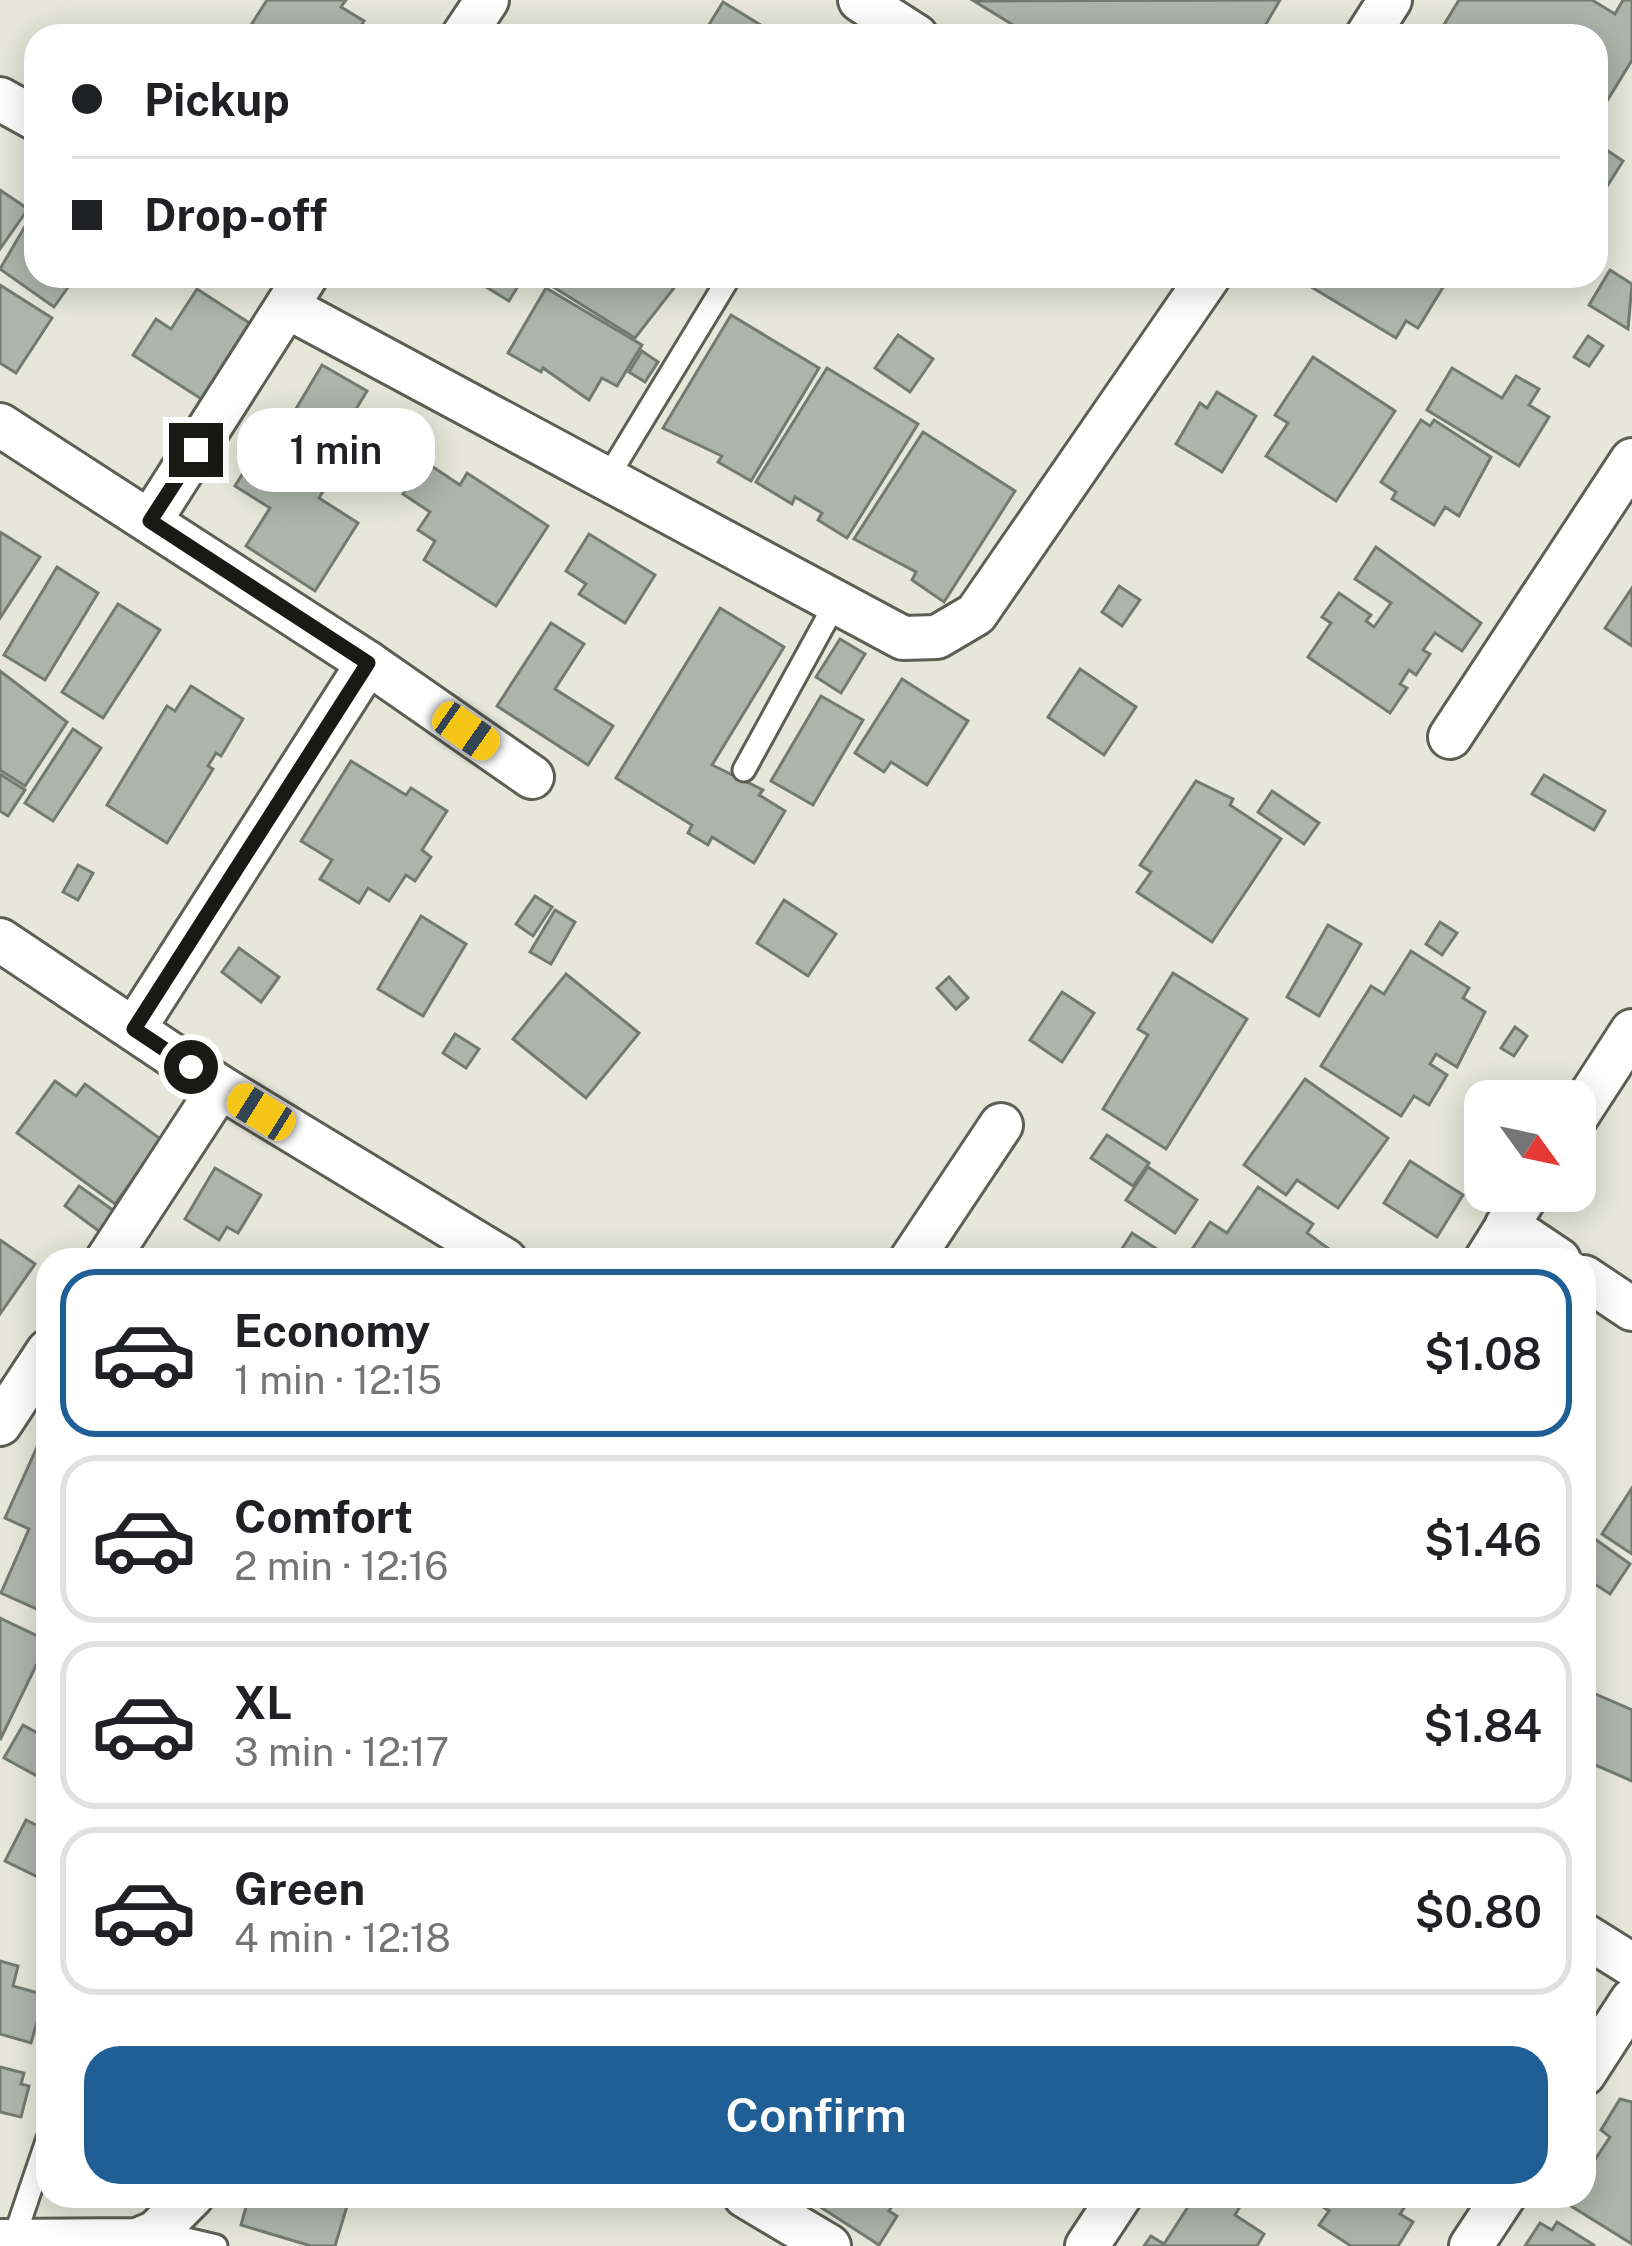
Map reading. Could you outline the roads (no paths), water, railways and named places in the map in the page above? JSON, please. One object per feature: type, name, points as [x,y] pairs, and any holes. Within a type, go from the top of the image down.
[{"type":"street","points":[[860,0],[897,24]]},
{"type":"street","points":[[150,521],[297,292],[606,479],[836,604],[903,638],[937,637],[976,614],[1201,288]]},
{"type":"street","points":[[0,425],[368,663],[532,777]]},
{"type":"street","points":[[1450,736],[1632,460]]},
{"type":"street","points":[[134,1029],[368,663]]},
{"type":"street","points":[[0,940],[220,1087],[485,1248]]},
{"type":"street","points":[[1596,1087],[1632,1031]]},
{"type":"street","points":[[115,1248],[220,1087]]},
{"type":"street","points":[[919,1248],[1001,1125]]},
{"type":"street","points":[[1507,1225],[1541,1248]]},
{"type":"street","points":[[1596,1284],[1632,1309]]},
{"type":"street","points":[[0,1424],[36,1369]]},
{"type":"street","points":[[1596,1942],[1632,1965]]},
{"type":"street","points":[[1596,2056],[1632,2000]]},
{"type":"street","points":[[6,2240],[137,2240],[156,2232],[180,2208]]},
{"type":"street","points":[[768,2208],[829,2246]]},
{"type":"street","points":[[1087,2246],[1112,2208]]},
{"type":"street","points":[[1471,2246],[1496,2208]]},
{"type":"lane","points":[[606,479],[723,288]]},
{"type":"lane","points":[[744,770],[836,604]]},
{"type":"lane","points":[[6,2240],[36,2167]]},
{"type":"lane","points":[[156,2232],[216,2246]]}]
